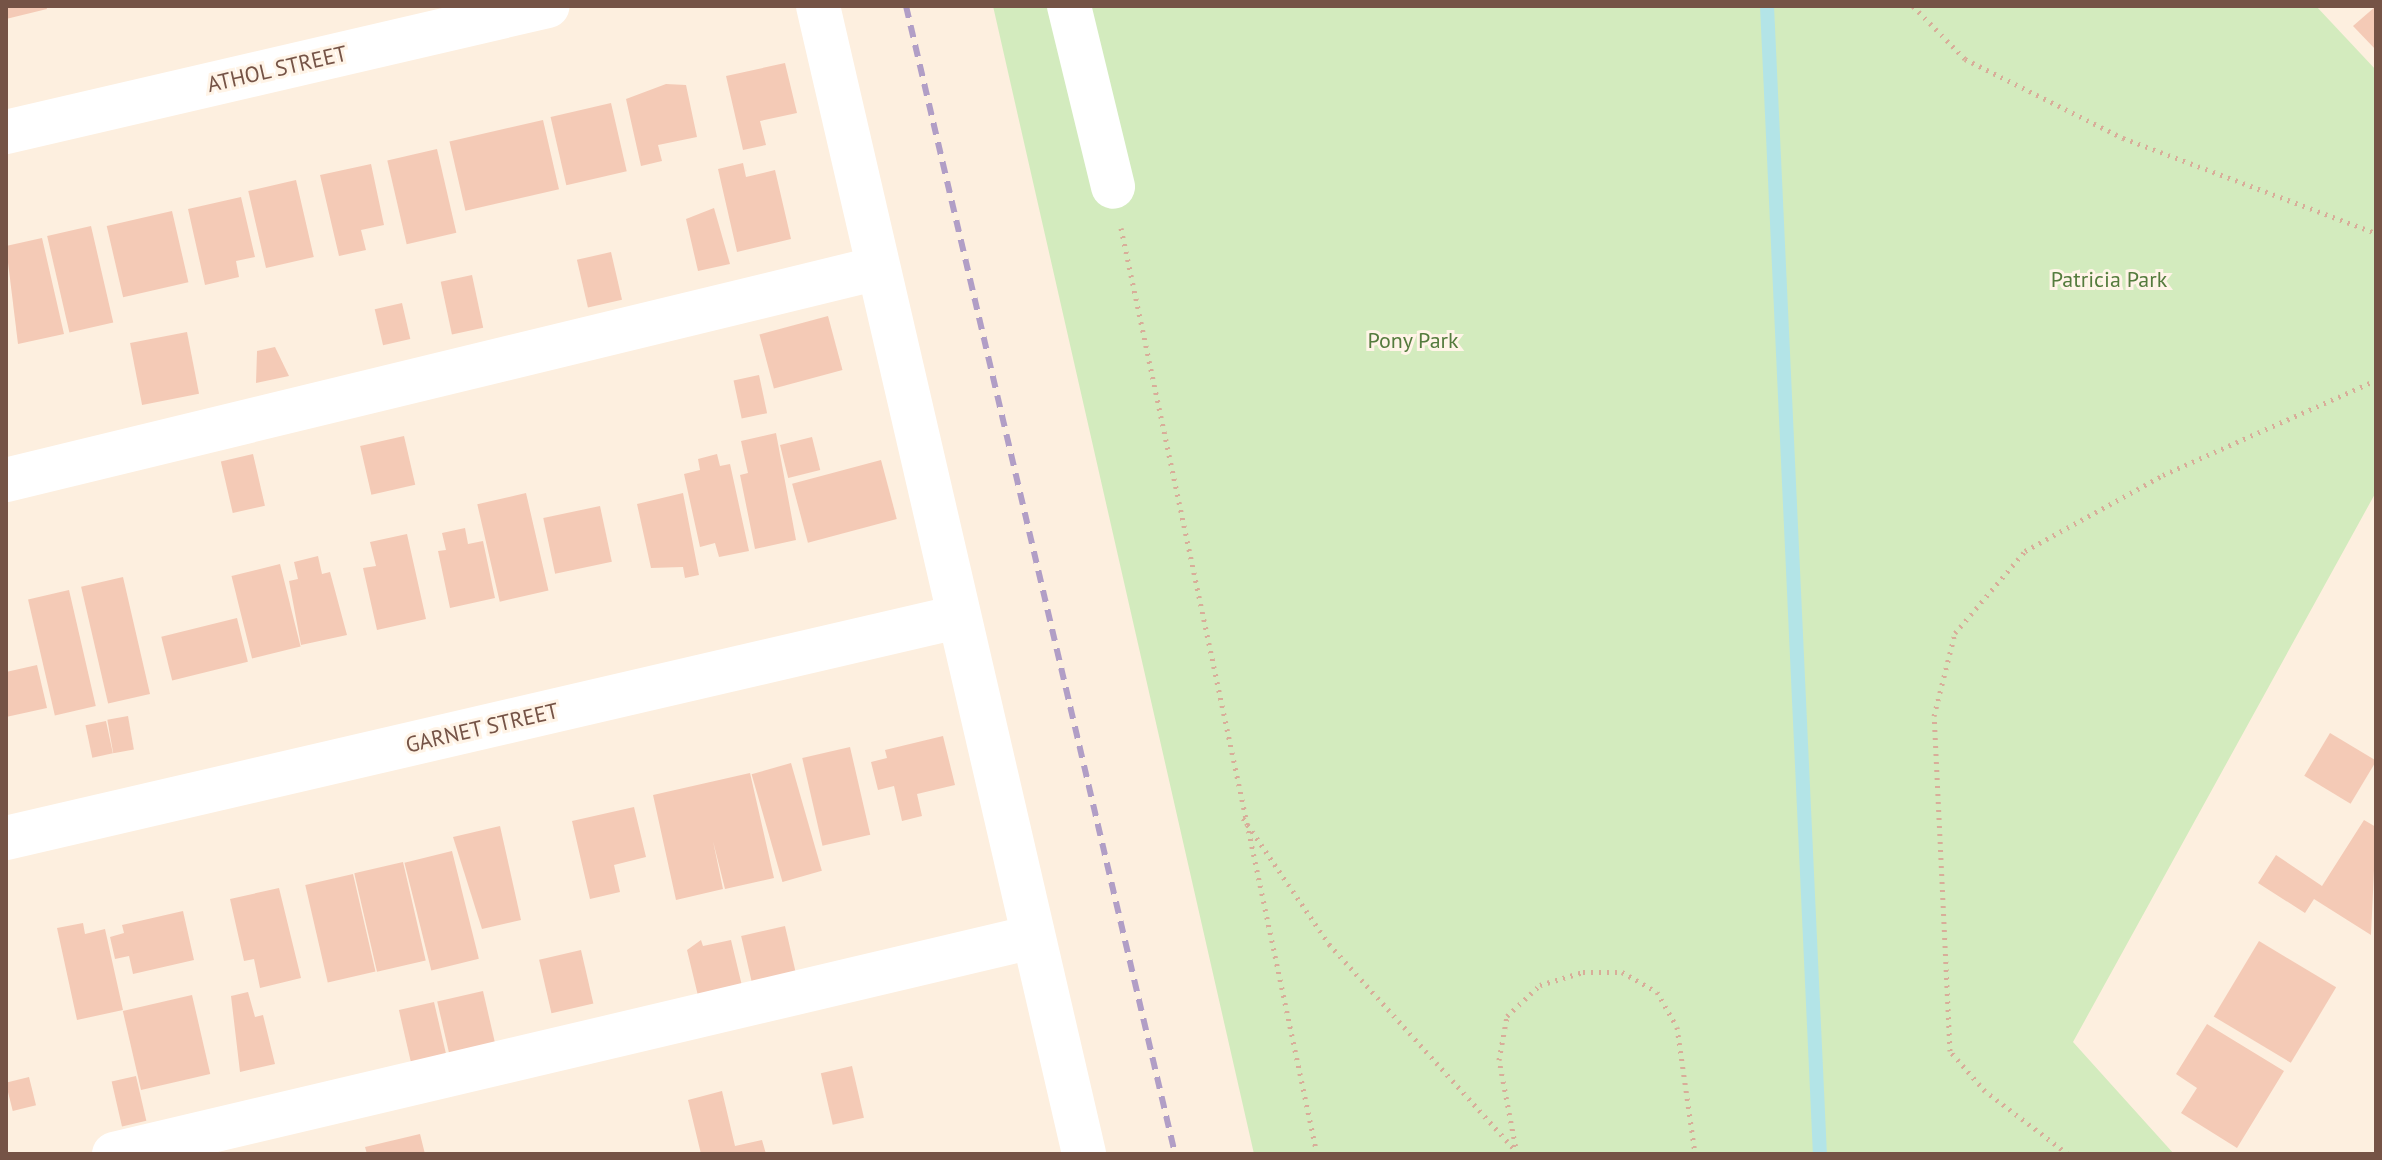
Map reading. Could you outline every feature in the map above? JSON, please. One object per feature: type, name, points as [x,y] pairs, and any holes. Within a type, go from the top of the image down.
[{"type":"street","name":"ATHOL STREET","points":[[6,132],[548,6]]},
{"type":"street","points":[[818,6],[957,617],[1084,1154]]},
{"type":"street","points":[[1069,6],[1113,187]]},
{"type":"street","points":[[6,480],[878,268]]},
{"type":"street","name":"GARNET STREET","points":[[6,838],[957,617]]},
{"type":"street","points":[[114,1154],[1033,937]]},
{"type":"path","points":[[1913,6],[1965,59],[2123,138],[2376,233]]},
{"type":"path","points":[[1113,187],[1241,816],[1317,1154]]},
{"type":"path","points":[[2068,1154],[1985,1091],[1950,1051],[1934,716],[1955,633],[2025,551],[2163,475],[2376,380]]},
{"type":"path","points":[[1241,816],[1329,944],[1518,1153]]},
{"type":"path","points":[[1518,1153],[1499,1060],[1507,1016],[1540,985],[1583,972],[1622,972],[1657,992],[1677,1027],[1695,1154]]},
{"type":"green space","points":[[993,6],[2316,6],[2376,70],[2376,492],[2073,1042],[2174,1154],[1254,1154]]},
{"type":"building","points":[[6,6],[46,6],[47,9],[6,19]]},
{"type":"building","points":[[2376,6],[2376,50],[2353,26]]},
{"type":"building","points":[[785,63],[797,113],[760,121],[766,145],[743,150],[726,76]]},
{"type":"building","points":[[666,84],[686,85],[697,137],[658,145],[662,161],[641,166],[626,99]]},
{"type":"building","points":[[611,103],[627,171],[566,185],[551,117]]},
{"type":"building","points":[[543,120],[559,189],[465,211],[449,142]]},
{"type":"building","points":[[437,149],[456,233],[407,244],[387,160]]},
{"type":"building","points":[[743,163],[746,177],[775,170],[791,239],[737,252],[718,169]]},
{"type":"building","points":[[371,164],[384,225],[361,230],[366,250],[339,256],[320,175]]},
{"type":"building","points":[[296,180],[314,257],[266,268],[248,191]]},
{"type":"building","points":[[241,197],[255,257],[236,261],[239,277],[205,285],[188,209]]},
{"type":"building","points":[[714,208],[730,264],[698,271],[686,219]]},
{"type":"building","points":[[172,211],[188,282],[123,297],[107,226]]},
{"type":"building","points":[[91,226],[113,322],[69,333],[47,236]]},
{"type":"building","points":[[42,238],[64,334],[18,344],[6,246]]},
{"type":"building","points":[[611,252],[622,300],[588,308],[577,260]]},
{"type":"building","points":[[472,275],[483,328],[452,334],[441,282]]},
{"type":"building","points":[[402,303],[410,339],[383,345],[375,309]]},
{"type":"building","points":[[828,316],[842,370],[774,388],[759,334]]},
{"type":"building","points":[[187,332],[199,394],[142,405],[130,343]]},
{"type":"building","points":[[275,347],[289,376],[256,383],[257,351]]},
{"type":"building","points":[[759,375],[767,413],[742,419],[734,380]]},
{"type":"building","points":[[776,433],[796,540],[755,549],[740,475],[748,473],[741,441]]},
{"type":"building","points":[[404,436],[415,485],[371,495],[360,446]]},
{"type":"building","points":[[812,437],[820,470],[788,478],[780,445]]},
{"type":"building","points":[[253,454],[265,506],[233,513],[221,461]]},
{"type":"building","points":[[717,454],[720,466],[730,464],[749,551],[719,557],[715,543],[700,547],[684,474],[700,470],[698,459]]},
{"type":"building","points":[[881,460],[897,519],[808,543],[792,484]]},
{"type":"building","points":[[526,493],[548,590],[500,602],[477,504]]},
{"type":"building","points":[[683,493],[699,575],[685,578],[683,567],[651,568],[637,504]]},
{"type":"building","points":[[600,506],[612,562],[555,574],[543,518]]},
{"type":"building","points":[[465,528],[468,544],[483,541],[495,598],[450,608],[438,551],[446,550],[442,533]]},
{"type":"building","points":[[407,534],[426,619],[377,630],[363,568],[376,566],[370,542]]},
{"type":"building","points":[[318,556],[322,574],[330,572],[347,635],[301,645],[289,581],[298,579],[294,562]]},
{"type":"building","points":[[280,564],[301,646],[252,659],[231,576]]},
{"type":"building","points":[[123,577],[150,694],[108,704],[81,587]]},
{"type":"building","points":[[69,590],[96,706],[55,715],[28,599]]},
{"type":"building","points":[[237,618],[248,662],[172,681],[161,637]]},
{"type":"building","points":[[37,665],[47,708],[6,717],[6,672]]},
{"type":"building","points":[[128,716],[134,749],[113,753],[107,720]]},
{"type":"building","points":[[106,721],[113,753],[92,758],[85,725]]},
{"type":"building","points":[[2330,733],[2376,761],[2351,804],[2304,776]]},
{"type":"building","points":[[943,736],[955,785],[917,794],[922,816],[902,821],[894,786],[878,790],[871,762],[887,758],[885,750]]},
{"type":"building","points":[[850,747],[870,835],[823,846],[802,758]]},
{"type":"building","points":[[791,763],[822,871],[782,882],[752,774]]},
{"type":"building","points":[[750,773],[774,878],[725,889],[713,841],[723,889],[676,900],[653,795]]},
{"type":"building","points":[[634,807],[646,857],[614,865],[620,892],[590,899],[572,821]]},
{"type":"building","points":[[2364,820],[2376,827],[2371,935],[2314,899],[2305,913],[2258,883],[2276,855],[2322,886]]},
{"type":"building","points":[[500,826],[521,920],[482,929],[453,837]]},
{"type":"building","points":[[452,851],[479,959],[431,971],[404,863]]},
{"type":"building","points":[[403,862],[426,960],[377,972],[354,873]]},
{"type":"building","points":[[353,874],[375,971],[328,982],[305,885]]},
{"type":"building","points":[[279,888],[301,978],[260,988],[254,959],[244,961],[230,899]]},
{"type":"building","points":[[183,911],[194,960],[133,974],[129,956],[115,959],[110,937],[124,933],[122,925]]},
{"type":"building","points":[[83,923],[85,934],[105,929],[123,1010],[77,1020],[57,928]]},
{"type":"building","points":[[785,926],[797,977],[753,987],[741,936]]},
{"type":"building","points":[[701,940],[703,946],[731,940],[743,990],[699,1000],[687,950]]},
{"type":"building","points":[[2259,941],[2336,987],[2291,1063],[2214,1016]]},
{"type":"building","points":[[581,950],[593,1004],[551,1013],[539,960]]},
{"type":"building","points":[[483,991],[495,1045],[450,1055],[437,1002]]},
{"type":"building","points":[[248,992],[255,1017],[263,1015],[275,1064],[240,1072],[231,996]]},
{"type":"building","points":[[192,995],[210,1074],[141,1090],[123,1011]]},
{"type":"building","points":[[434,1002],[446,1056],[411,1064],[399,1010]]},
{"type":"building","points":[[2207,1024],[2284,1071],[2237,1148],[2181,1113],[2197,1088],[2176,1074]]},
{"type":"building","points":[[852,1066],[864,1118],[833,1125],[821,1073]]},
{"type":"building","points":[[136,1076],[146,1121],[122,1126],[112,1082]]},
{"type":"building","points":[[29,1077],[36,1105],[13,1111],[6,1083]]},
{"type":"building","points":[[722,1091],[735,1146],[762,1140],[766,1154],[701,1154],[688,1100]]},
{"type":"building","points":[[420,1134],[425,1154],[367,1154],[365,1147]]},
{"type":"waterway","points":[[1767,6],[1820,1154]]},
{"type":"railway","points":[[906,6],[1175,1154]]},
{"type":"park label","name":"Patricia Park","points":[[2109,280]]},
{"type":"park label","name":"Pony Park","points":[[1413,341]]}]
